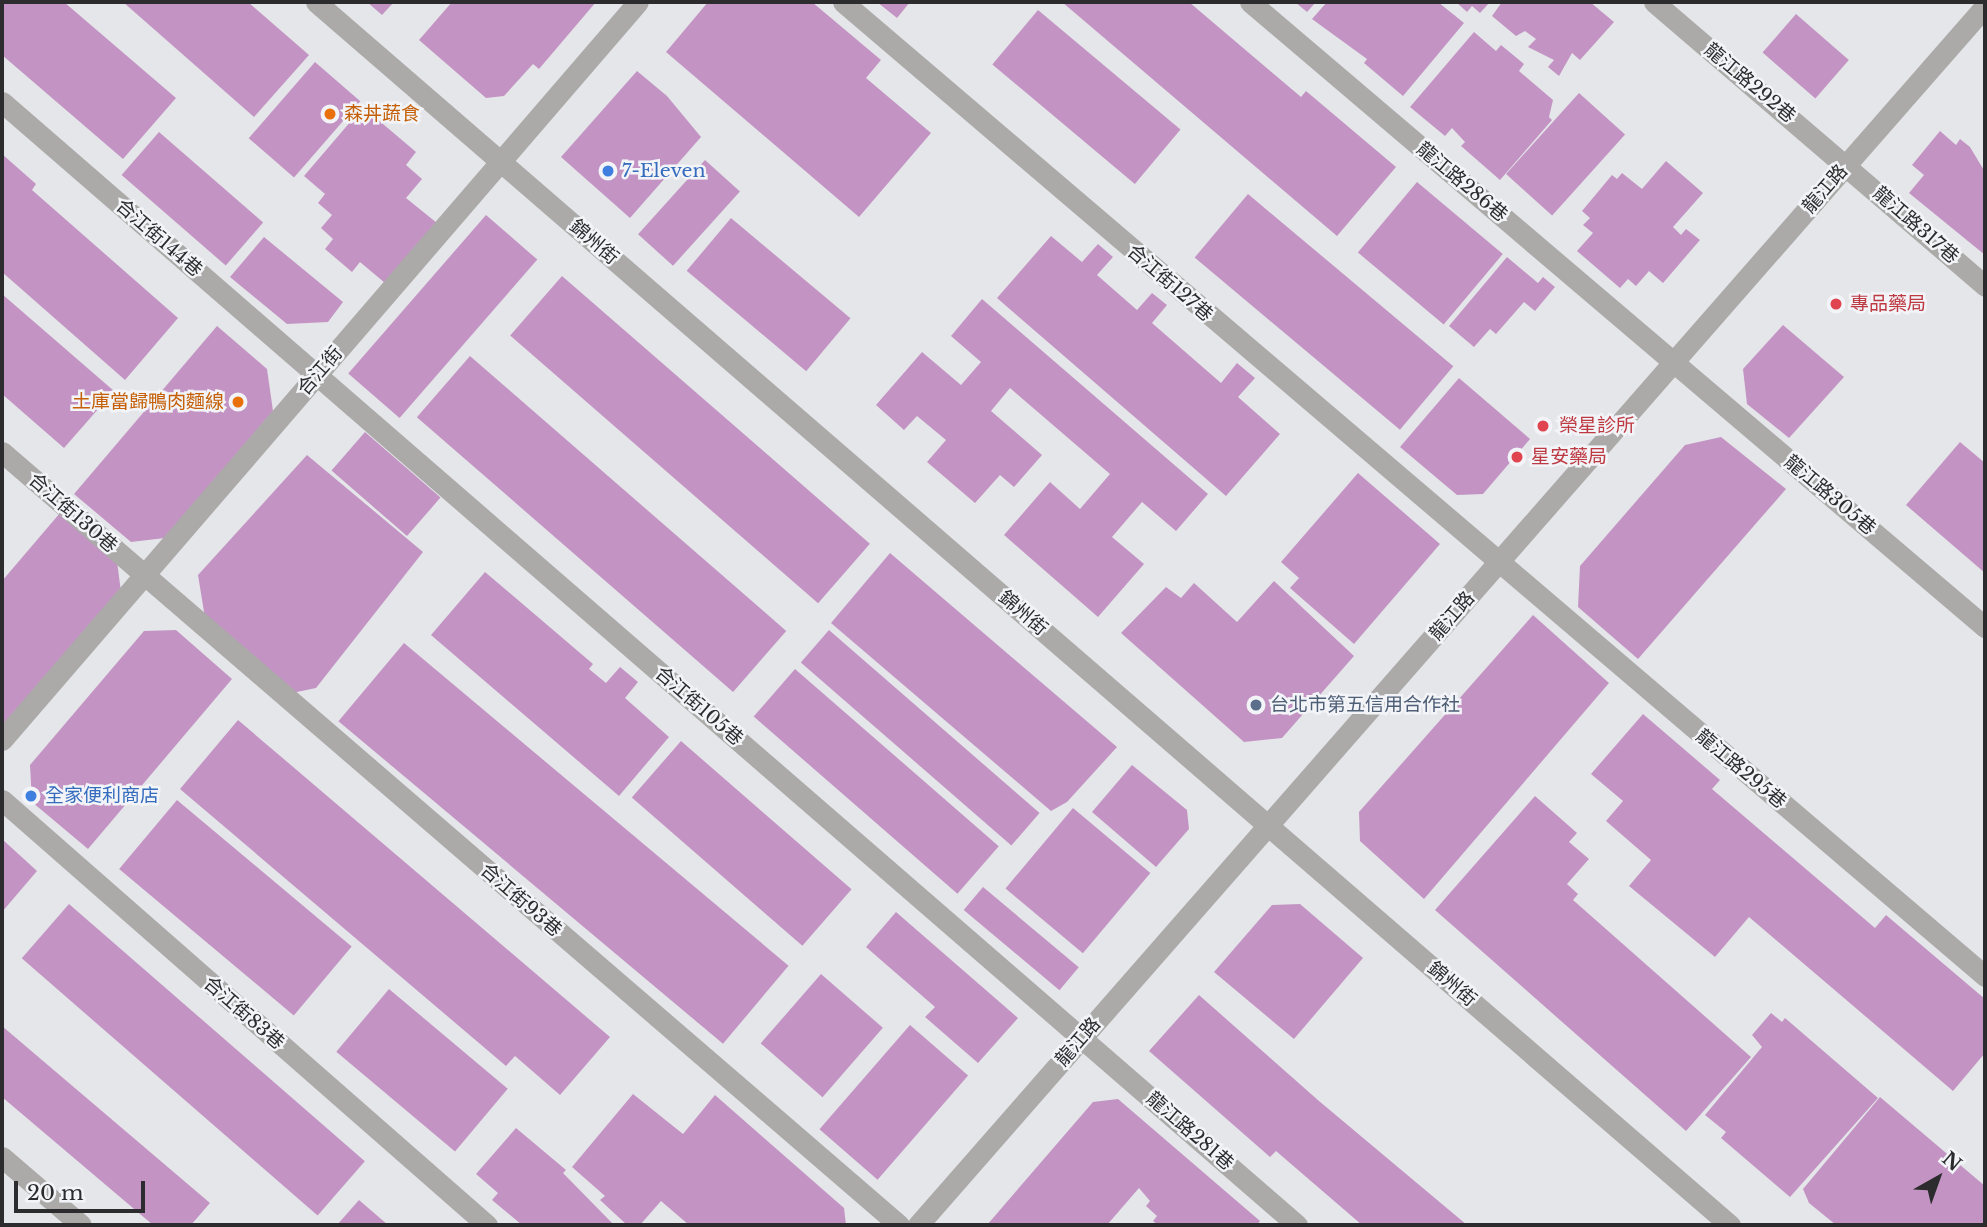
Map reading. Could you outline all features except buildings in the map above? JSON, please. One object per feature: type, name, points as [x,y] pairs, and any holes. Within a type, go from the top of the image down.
[{"type":"street","name":"錦州街","points":[[316,2],[1730,1225]]},
{"type":"street","name":"合江街","points":[[2,740],[638,2]]},
{"type":"street","name":"合江街127巷","points":[[843,2],[1497,564]]},
{"type":"street","name":"龍江路286巷","points":[[1250,2],[1674,363]]},
{"type":"street","name":"龍江路292巷","points":[[1654,2],[1847,165]]},
{"type":"street","name":"龍江路","points":[[918,1225],[1985,6]]},
{"type":"street","name":"合江街144巷","points":[[2,102],[316,375]]},
{"type":"street","name":"龍江路317巷","points":[[1847,165],[1985,286]]},
{"type":"street","name":"龍江路305巷","points":[[1674,363],[1985,627]]},
{"type":"street","name":"合江街105巷","points":[[316,375],[1082,1038]]},
{"type":"street","name":"合江街130巷","points":[[2,452],[144,575]]},
{"type":"street","name":"龍江路295巷","points":[[1497,564],[1985,976]]},
{"type":"street","name":"合江街93巷","points":[[144,575],[899,1225]]},
{"type":"street","name":"合江街83巷","points":[[2,800],[486,1225]]},
{"type":"street","name":"龍江路281巷","points":[[1082,1038],[1297,1225]]},
{"type":"street","points":[[2,1157],[80,1225]]},
{"type":"place","name":"森丼蔬食","points":[[330,114]]},
{"type":"place","name":"7-Eleven","points":[[608,171]]},
{"type":"place","name":"專品藥局","points":[[1836,304]]},
{"type":"place","name":"土庫當歸鴨肉麵線","points":[[238,402]]},
{"type":"place","name":"榮星診所","points":[[1543,426]]},
{"type":"place","name":"星安藥局","points":[[1517,457]]},
{"type":"place","name":"台北市第五信用合作社","points":[[1256,705]]},
{"type":"place","name":"全家便利商店","points":[[31,796]]}]
